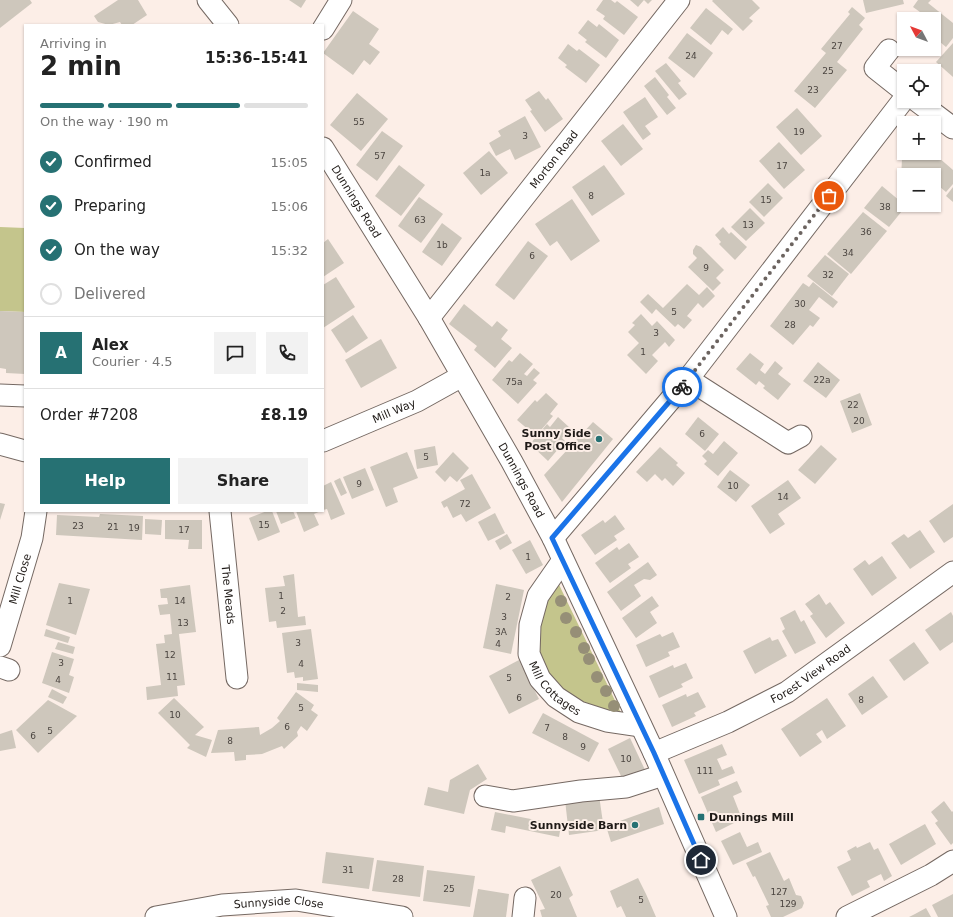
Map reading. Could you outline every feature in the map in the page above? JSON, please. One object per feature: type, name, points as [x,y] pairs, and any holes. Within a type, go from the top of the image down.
[{"type":"street","points":[[208,0],[227,24]]},
{"type":"street","points":[[324,27],[341,0]]},
{"type":"street","name":"Morton Road","points":[[429,318],[680,0]]},
{"type":"street","points":[[889,50],[874,68],[897,86]]},
{"type":"street","points":[[552,538],[688,379],[897,108]]},
{"type":"street","points":[[926,108],[953,128]]},
{"type":"street","name":"Dunnings Road","points":[[324,150],[429,318],[512,462],[552,538],[654,753],[726,917]]},
{"type":"street","name":"Mill Way","points":[[324,442],[417,401],[462,376]]},
{"type":"street","points":[[688,379],[789,445]]},
{"type":"street","points":[[0,395],[24,396]]},
{"type":"street","points":[[0,444],[24,451]]},
{"type":"street","name":"Mill Close","points":[[0,646],[32,538],[36,512]]},
{"type":"street","name":"The Meads","points":[[220,512],[237,679]]},
{"type":"street","name":"Mill Cottages","points":[[562,560],[538,596],[530,625],[529,654],[540,679],[556,698],[579,712],[607,721],[640,726]]},
{"type":"street","name":"Forest View Road","points":[[654,753],[728,722],[786,692],[953,572]]},
{"type":"street","points":[[485,796],[513,801],[581,791],[626,787],[663,774]]},
{"type":"street","points":[[847,917],[931,875],[953,861]]},
{"type":"street","name":"Sunnyside Close","points":[[156,917],[222,905],[296,900],[402,917]]},
{"type":"green space","points":[[0,227],[24,228],[24,312],[0,311]]},
{"type":"green space","points":[[555,576],[623,717],[578,704],[543,674],[535,632]]},
{"type":"building","points":[[0,0],[30,0],[32,3],[0,28]]},
{"type":"building","points":[[118,0],[138,0],[147,15],[134,24],[121,24],[120,22],[105,24],[98,22],[94,16]]},
{"type":"building","points":[[289,0],[306,0],[301,8]]},
{"type":"building","points":[[603,0],[611,0],[615,3],[617,1],[638,17],[624,35],[603,19],[605,16],[596,10]]},
{"type":"building","points":[[630,0],[644,0],[638,7]]},
{"type":"building","points":[[644,0],[652,0],[648,4]]},
{"type":"building","points":[[752,0],[760,8],[749,18],[753,21],[743,31],[712,1]]},
{"type":"building","points":[[863,0],[903,0],[904,4],[866,13]]},
{"type":"building","points":[[918,0],[931,0],[928,3],[939,12],[920,12],[913,7]]},
{"type":"building","points":[[852,7],[865,18],[859,25],[863,29],[837,62],[847,70],[815,108],[794,91],[826,53],[821,49],[850,14],[848,12]]},
{"type":"building","points":[[706,8],[733,29],[728,35],[722,30],[711,45],[690,28]]},
{"type":"building","points":[[353,11],[379,29],[369,44],[380,52],[370,65],[364,60],[353,75],[324,54]]},
{"type":"building","points":[[941,13],[953,23],[953,38],[946,47],[941,43]]},
{"type":"building","points":[[588,20],[597,27],[599,24],[619,40],[606,58],[585,42],[587,40],[578,33]]},
{"type":"building","points":[[687,33],[713,53],[694,78],[668,58]]},
{"type":"building","points":[[953,43],[953,77],[941,66],[941,64],[936,62]]},
{"type":"building","points":[[568,44],[577,51],[579,49],[600,65],[586,83],[565,67],[567,65],[558,58]]},
{"type":"building","points":[[666,63],[681,81],[678,83],[687,94],[679,100],[655,71]]},
{"type":"building","points":[[655,77],[669,95],[667,97],[676,108],[667,115],[644,86]]},
{"type":"building","points":[[539,91],[546,100],[548,98],[563,119],[545,132],[530,111],[532,110],[525,100]]},
{"type":"building","points":[[357,93],[388,119],[361,151],[330,125]]},
{"type":"building","points":[[645,97],[658,117],[645,126],[651,134],[643,140],[623,112]]},
{"type":"building","points":[[797,108],[822,136],[801,155],[776,127]]},
{"type":"building","points":[[525,116],[541,147],[515,160],[510,149],[496,156],[489,143],[501,136],[498,131]]},
{"type":"building","points":[[623,124],[643,149],[621,166],[601,141]]},
{"type":"building","points":[[382,131],[403,146],[377,181],[356,165]]},
{"type":"building","points":[[779,142],[805,170],[784,189],[759,161]]},
{"type":"building","points":[[489,151],[508,173],[481,195],[463,173]]},
{"type":"building","points":[[902,160],[941,160],[953,170],[953,184],[946,192],[941,188],[941,168],[902,168]]},
{"type":"building","points":[[399,165],[425,185],[401,216],[375,196]]},
{"type":"building","points":[[604,165],[625,194],[592,216],[572,187]]},
{"type":"building","points":[[768,183],[783,198],[764,217],[749,202]]},
{"type":"building","points":[[882,186],[897,198],[897,212],[901,212],[889,227],[864,208]]},
{"type":"building","points":[[953,187],[953,202],[946,196]]},
{"type":"building","points":[[419,197],[443,214],[421,243],[398,226]]},
{"type":"building","points":[[572,199],[600,241],[571,261],[557,241],[550,246],[535,224]]},
{"type":"building","points":[[750,208],[765,223],[746,241],[731,227]]},
{"type":"building","points":[[863,212],[887,231],[851,274],[827,254]]},
{"type":"building","points":[[442,223],[462,238],[442,266],[422,252]]},
{"type":"building","points":[[723,227],[729,234],[731,232],[747,247],[735,260],[719,244],[721,242],[715,235]]},
{"type":"building","points":[[328,239],[344,263],[324,276],[324,242]]},
{"type":"building","points":[[528,241],[548,256],[514,300],[495,285]]},
{"type":"building","points":[[696,245],[701,247],[724,270],[716,278],[721,283],[713,291],[688,267],[697,258],[693,254],[693,250]]},
{"type":"building","points":[[825,255],[849,274],[832,296],[807,276]]},
{"type":"building","points":[[336,277],[355,307],[324,327],[324,284]]},
{"type":"building","points":[[813,282],[838,302],[833,308],[819,297],[809,310],[820,318],[813,327],[810,325],[793,345],[770,326],[803,283],[809,287]]},
{"type":"building","points":[[687,284],[699,295],[707,287],[715,296],[703,308],[698,303],[687,316],[692,320],[684,329],[678,324],[675,327],[656,309],[652,314],[640,302],[648,294],[663,308]]},
{"type":"building","points":[[464,304],[492,327],[497,321],[508,330],[501,339],[512,348],[495,368],[474,350],[477,346],[449,324]]},
{"type":"building","points":[[0,311],[24,312],[24,374],[6,373],[6,369],[0,368]]},
{"type":"building","points":[[641,314],[652,326],[657,321],[675,340],[669,347],[665,342],[652,355],[658,361],[646,374],[627,355],[639,343],[628,332],[635,325],[632,323]]},
{"type":"building","points":[[353,315],[368,338],[346,353],[331,330]]},
{"type":"building","points":[[381,339],[397,368],[361,388],[345,360]]},
{"type":"building","points":[[520,353],[533,364],[524,374],[527,376],[534,368],[540,373],[533,380],[537,383],[518,404],[492,380],[509,360],[512,362]]},
{"type":"building","points":[[750,353],[764,364],[760,370],[765,374],[775,361],[783,368],[778,374],[791,384],[778,400],[763,388],[765,386],[759,381],[756,385],[736,369]]},
{"type":"building","points":[[818,362],[840,380],[826,398],[803,381]]},
{"type":"building","points":[[546,393],[558,404],[550,414],[553,416],[536,436],[517,420],[535,400],[537,402]]},
{"type":"building","points":[[860,393],[872,425],[852,433],[840,401]]},
{"type":"building","points":[[558,417],[570,428],[562,438],[565,441],[548,461],[530,444],[547,424],[550,427]]},
{"type":"building","points":[[698,417],[719,434],[705,451],[685,434]]},
{"type":"building","points":[[593,422],[613,439],[562,502],[544,475]]},
{"type":"building","points":[[724,441],[738,453],[718,476],[704,464],[707,461],[702,456],[708,450],[713,454]]},
{"type":"building","points":[[821,445],[837,459],[815,484],[798,470]]},
{"type":"building","points":[[435,446],[438,465],[417,469],[414,450]]},
{"type":"building","points":[[660,447],[678,463],[676,465],[685,473],[673,486],[665,478],[662,481],[655,474],[647,482],[636,472]]},
{"type":"building","points":[[407,452],[418,478],[393,488],[398,502],[386,507],[370,467]]},
{"type":"building","points":[[453,452],[469,468],[457,482],[450,476],[445,482],[435,472]]},
{"type":"building","points":[[365,468],[374,490],[352,499],[343,477]]},
{"type":"building","points":[[730,470],[750,485],[736,502],[717,487]]},
{"type":"building","points":[[472,474],[491,508],[466,522],[461,514],[453,518],[447,506],[444,508],[441,502],[465,489],[460,480]]},
{"type":"building","points":[[340,478],[347,493],[341,496],[334,481]]},
{"type":"building","points":[[788,480],[801,498],[778,514],[785,524],[770,534],[751,506]]},
{"type":"building","points":[[331,482],[345,514],[331,520],[327,509],[324,510],[324,486]]},
{"type":"building","points":[[0,503],[5,504],[0,520]]},
{"type":"building","points":[[953,504],[953,537],[944,543],[929,521]]},
{"type":"building","points":[[264,512],[272,512],[280,532],[258,541],[249,518]]},
{"type":"building","points":[[276,512],[293,512],[296,518],[281,524]]},
{"type":"building","points":[[296,512],[319,512],[314,514],[319,525],[304,532]]},
{"type":"building","points":[[495,513],[505,533],[488,541],[478,522]]},
{"type":"building","points":[[100,514],[143,516],[142,540],[56,535],[57,515],[99,517]]},
{"type":"building","points":[[615,515],[625,529],[614,536],[617,540],[595,555],[581,535],[603,520],[605,523]]},
{"type":"building","points":[[145,519],[162,520],[161,535],[145,534]]},
{"type":"building","points":[[165,520],[202,520],[202,549],[188,549],[189,540],[165,539]]},
{"type":"building","points":[[920,530],[935,552],[910,569],[891,543],[904,534],[908,538]]},
{"type":"building","points":[[507,534],[512,543],[500,550],[495,541]]},
{"type":"building","points":[[530,540],[543,565],[526,574],[512,550]]},
{"type":"building","points":[[629,543],[639,557],[628,564],[631,568],[610,583],[595,563],[617,547],[619,550]]},
{"type":"building","points":[[882,556],[897,578],[872,596],[853,569],[865,560],[869,565]]},
{"type":"building","points":[[648,562],[657,575],[650,580],[644,579],[634,585],[641,596],[621,611],[607,592]]},
{"type":"building","points":[[294,574],[298,617],[305,616],[306,625],[277,628],[276,621],[269,622],[265,588],[285,586],[283,576]]},
{"type":"building","points":[[59,583],[90,589],[76,635],[46,625]]},
{"type":"building","points":[[496,584],[524,590],[511,654],[483,648]]},
{"type":"building","points":[[190,585],[196,632],[179,634],[185,685],[177,686],[178,696],[147,700],[146,687],[161,685],[156,644],[165,643],[164,635],[172,634],[170,614],[160,615],[158,605],[168,604],[167,598],[161,598],[160,589]]},
{"type":"building","points":[[819,594],[826,605],[830,602],[845,623],[826,638],[810,616],[813,614],[805,604]]},
{"type":"building","points":[[652,596],[659,606],[650,612],[657,623],[636,638],[622,618]]},
{"type":"building","points":[[795,610],[801,622],[804,620],[816,643],[795,654],[782,631],[785,629],[780,618]]},
{"type":"building","points":[[951,612],[953,616],[953,642],[940,651],[925,630]]},
{"type":"building","points":[[46,629],[70,637],[68,643],[44,636]]},
{"type":"building","points":[[311,629],[318,679],[303,681],[303,677],[295,678],[294,672],[287,673],[282,633]]},
{"type":"building","points":[[673,632],[680,647],[668,652],[670,656],[646,667],[636,645],[660,634],[662,637]]},
{"type":"building","points":[[770,637],[772,641],[778,639],[787,656],[755,674],[743,651]]},
{"type":"building","points":[[58,642],[75,647],[73,654],[55,649]]},
{"type":"building","points":[[914,642],[929,663],[904,681],[889,660]]},
{"type":"building","points":[[52,652],[74,659],[69,675],[74,677],[69,693],[42,683]]},
{"type":"building","points":[[519,660],[539,699],[509,714],[489,676]]},
{"type":"building","points":[[686,663],[693,678],[681,684],[683,687],[659,698],[649,676],[673,665],[674,668]]},
{"type":"building","points":[[873,676],[888,697],[862,715],[848,694]]},
{"type":"building","points":[[297,683],[318,685],[318,692],[297,690]]},
{"type":"building","points":[[52,689],[67,697],[63,704],[48,697]]},
{"type":"building","points":[[296,692],[314,705],[311,710],[318,715],[307,731],[301,726],[297,732],[298,736],[284,749],[282,746],[262,754],[246,755],[246,760],[235,761],[234,752],[211,753],[218,730],[259,727],[260,735],[272,728],[280,721],[277,718]]},
{"type":"building","points":[[698,692],[706,707],[694,713],[696,716],[672,727],[662,705],[686,694],[687,697]]},
{"type":"building","points":[[174,698],[204,727],[195,735],[212,740],[206,757],[187,748],[190,745],[158,713]]},
{"type":"building","points":[[827,698],[846,726],[827,739],[822,730],[816,734],[822,742],[800,757],[781,729]]},
{"type":"building","points":[[48,700],[77,716],[38,753],[16,730]]},
{"type":"building","points":[[543,713],[599,743],[589,762],[532,733]]},
{"type":"building","points":[[12,730],[16,748],[0,751],[0,734]]},
{"type":"building","points":[[630,738],[645,770],[623,780],[608,749]]},
{"type":"building","points":[[722,744],[727,755],[717,759],[722,770],[732,766],[735,773],[718,780],[720,785],[699,794],[684,760]]},
{"type":"building","points":[[478,764],[487,779],[470,790],[464,814],[424,805],[428,787],[448,792],[450,780]]},
{"type":"building","points":[[737,781],[742,792],[733,796],[742,819],[716,832],[701,797]]},
{"type":"building","points":[[599,795],[604,830],[569,835],[565,800]]},
{"type":"building","points":[[944,801],[952,812],[953,811],[953,843],[951,845],[935,823],[938,821],[931,812]]},
{"type":"building","name":"Sunnyside Barn","points":[[659,807],[664,824],[611,842],[606,826]]},
{"type":"building","points":[[495,812],[561,825],[559,837],[506,826],[505,833],[491,830]]},
{"type":"building","points":[[925,824],[936,844],[901,865],[889,844]]},
{"type":"building","points":[[740,832],[747,847],[758,842],[762,852],[733,865],[721,841]]},
{"type":"building","points":[[870,842],[874,850],[878,848],[892,876],[884,881],[881,874],[867,881],[870,887],[852,896],[837,867],[851,860],[847,851],[856,846],[857,848]]},
{"type":"building","points":[[326,852],[374,858],[369,889],[322,883]]},
{"type":"building","points":[[770,852],[784,881],[789,878],[796,895],[801,896],[804,903],[802,908],[783,917],[771,917],[766,906],[769,905],[755,876],[753,877],[746,863]]},
{"type":"building","points":[[377,860],[424,866],[420,897],[372,891]]},
{"type":"building","points":[[560,866],[573,895],[569,898],[577,917],[542,917],[540,910],[545,909],[531,880]]},
{"type":"building","points":[[427,870],[475,876],[470,907],[423,901]]},
{"type":"building","points":[[638,878],[656,917],[626,917],[621,906],[617,908],[610,891]]},
{"type":"building","points":[[478,889],[509,894],[506,917],[473,917]]},
{"type":"building","points":[[953,894],[953,917],[938,917],[932,905]]},
{"type":"building","points":[[926,908],[931,917],[909,917],[915,914]]},
{"type":"way so far","points":[[682,387],[829,196]]},
{"type":"place","name":"Sunny Side Post Office","points":[[599,439]]},
{"type":"place","name":"Dunnings Mill","points":[[701,817]]},
{"type":"place","name":"Sunnyside Barn","points":[[635,825]]},
{"type":"route","points":[[682,387],[552,538],[654,753],[701,860]]}]
